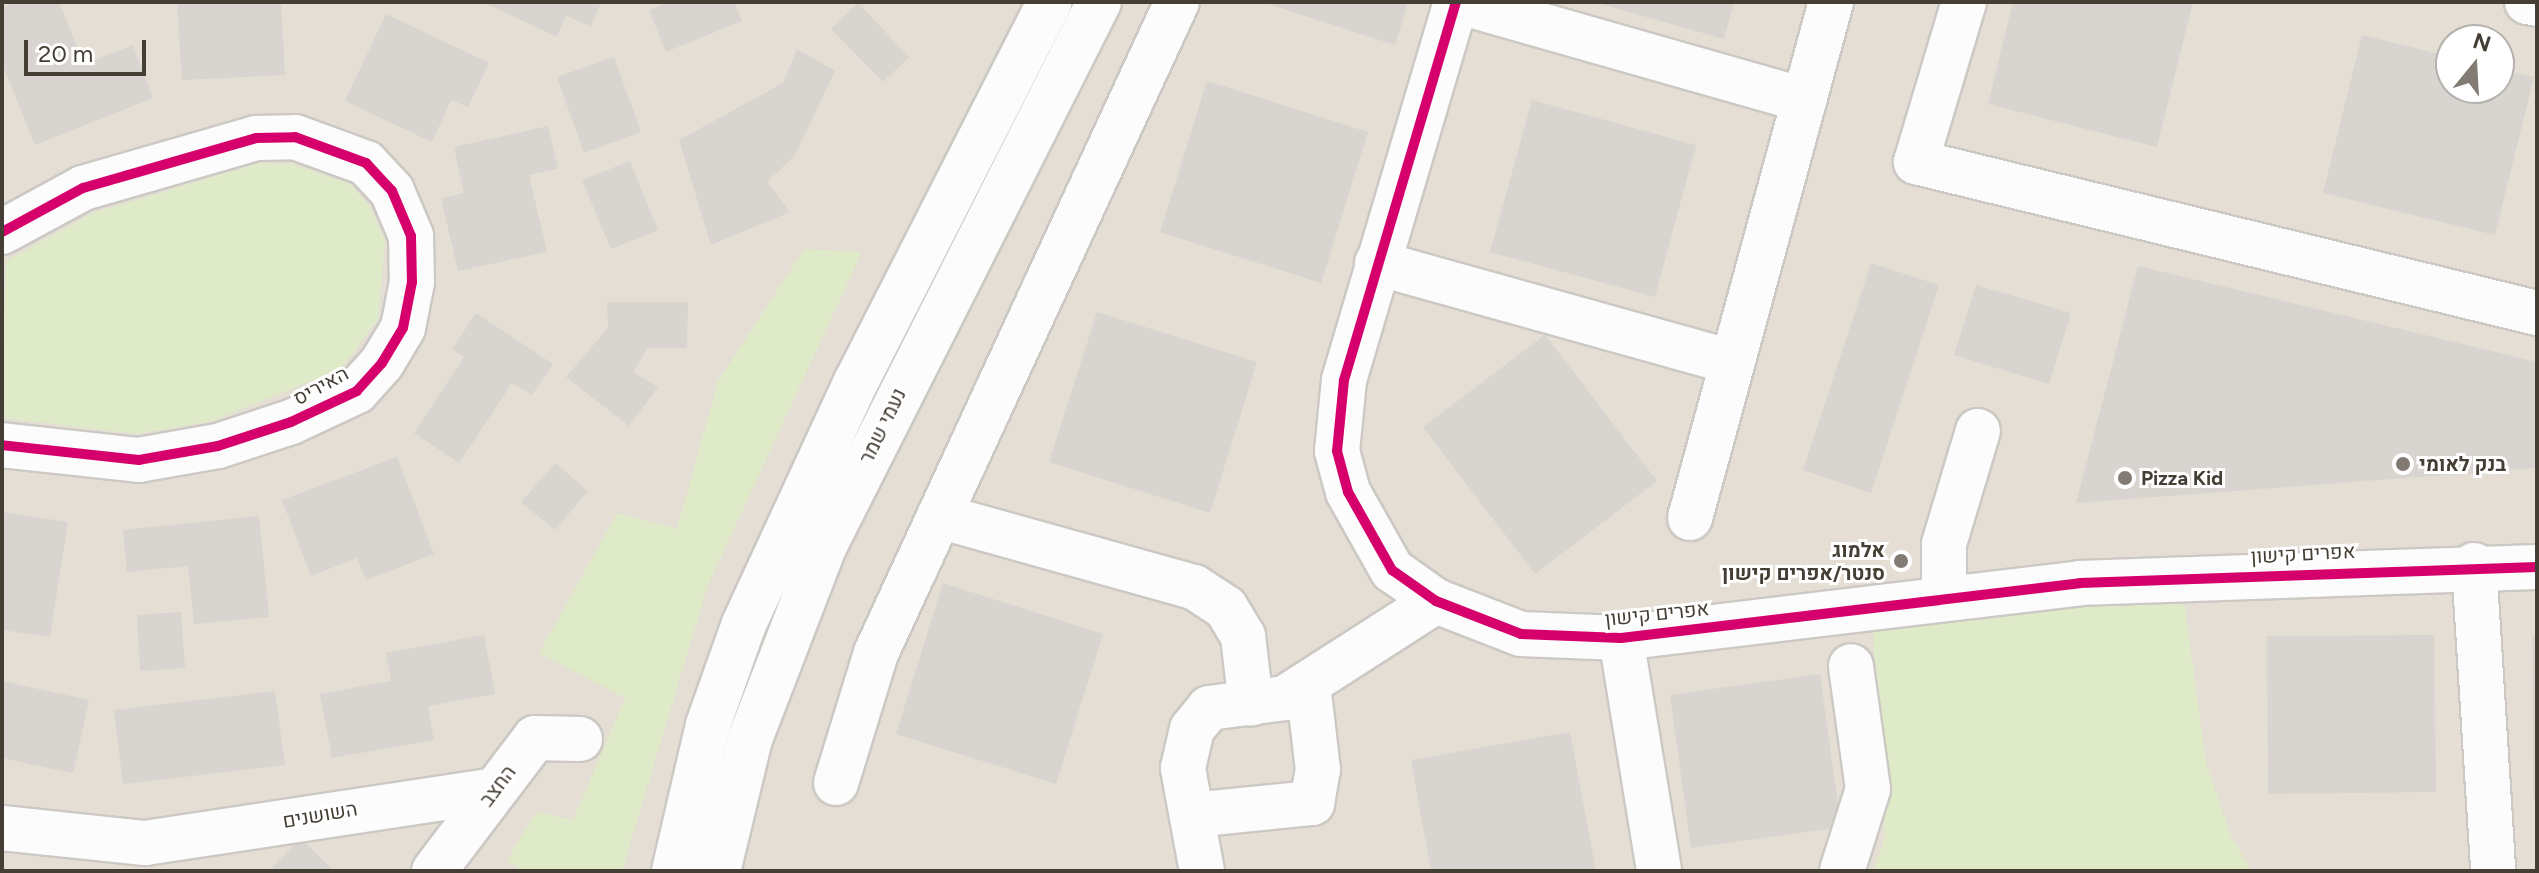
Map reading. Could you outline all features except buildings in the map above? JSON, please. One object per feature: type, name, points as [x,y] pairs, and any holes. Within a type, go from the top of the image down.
[{"type":"street","points":[[674,871],[708,725],[762,582],[1050,2]]},
{"type":"street","name":"נעמי שמר","points":[[718,871],[750,739],[825,545],[1099,2]]},
{"type":"street","points":[[836,783],[876,653],[1177,2]]},
{"type":"street","points":[[1458,2],[1804,100]]},
{"type":"street","name":"אפרים קישון","points":[[1458,2],[1344,380],[1337,451],[1348,492],[1392,570],[1436,601],[1521,634],[1621,638],[2080,583],[2474,565],[2537,567]]},
{"type":"street","points":[[1690,518],[1831,2]]},
{"type":"street","points":[[1964,2],[1916,162],[2537,313]]},
{"type":"street","points":[[2527,2],[2537,4]]},
{"type":"street","name":"האיריס","points":[[2,232],[83,188],[256,138],[295,137],[366,163],[392,191],[411,236],[412,282],[403,328],[382,363],[357,391],[291,422],[218,446],[139,460],[2,445]]},
{"type":"street","points":[[1377,263],[1732,362]]},
{"type":"street","points":[[1944,599],[1944,544],[1978,431]]},
{"type":"street","points":[[939,516],[1194,587],[1226,608],[1243,636],[1251,704]]},
{"type":"street","points":[[2474,565],[2493,871]]},
{"type":"street","points":[[1202,871],[1183,768],[1192,729],[1209,708],[1251,704],[1308,685],[1436,601]]},
{"type":"street","points":[[1621,638],[1659,871]]},
{"type":"street","points":[[1842,871],[1868,789],[1851,666]]},
{"type":"street","points":[[1192,815],[1312,803],[1318,770],[1308,685]]},
{"type":"street","name":"החצב","points":[[434,871],[535,738],[580,739]]},
{"type":"street","name":"השושנים","points":[[2,828],[145,857],[495,790]]},
{"type":"shaded area","points":[[2,2],[2537,2],[2537,871],[2,871]]},
{"type":"green space","points":[[260,163],[292,164],[350,184],[370,206],[385,241],[378,319],[341,369],[212,421],[137,434],[2,418],[6,261],[93,213]]},
{"type":"green space","points":[[804,249],[862,252],[708,585],[622,871],[522,871],[507,860],[536,812],[573,820],[625,698],[539,653],[617,513],[677,529],[718,381]]},
{"type":"green space","points":[[2183,593],[2206,763],[2231,836],[2252,871],[1873,871],[1885,837],[1873,632]]},
{"type":"cycle path","points":[[1456,2],[1344,380],[1337,451],[1348,492],[1392,570],[1436,601],[1521,634],[1621,638],[2080,583],[2537,567]]},
{"type":"cycle path","points":[[2,232],[83,188],[256,138],[295,137],[366,163],[392,191],[411,236],[412,282],[403,328],[382,363],[357,391],[291,422],[218,446],[139,460],[2,445]]},
{"type":"place","name":"בנק לאומי","points":[[2403,464]]},
{"type":"place","name":"Pizza Kid","points":[[2125,478]]},
{"type":"place","name":"אלמוג סנטר/אפרים קישון","points":[[1901,561]]}]
